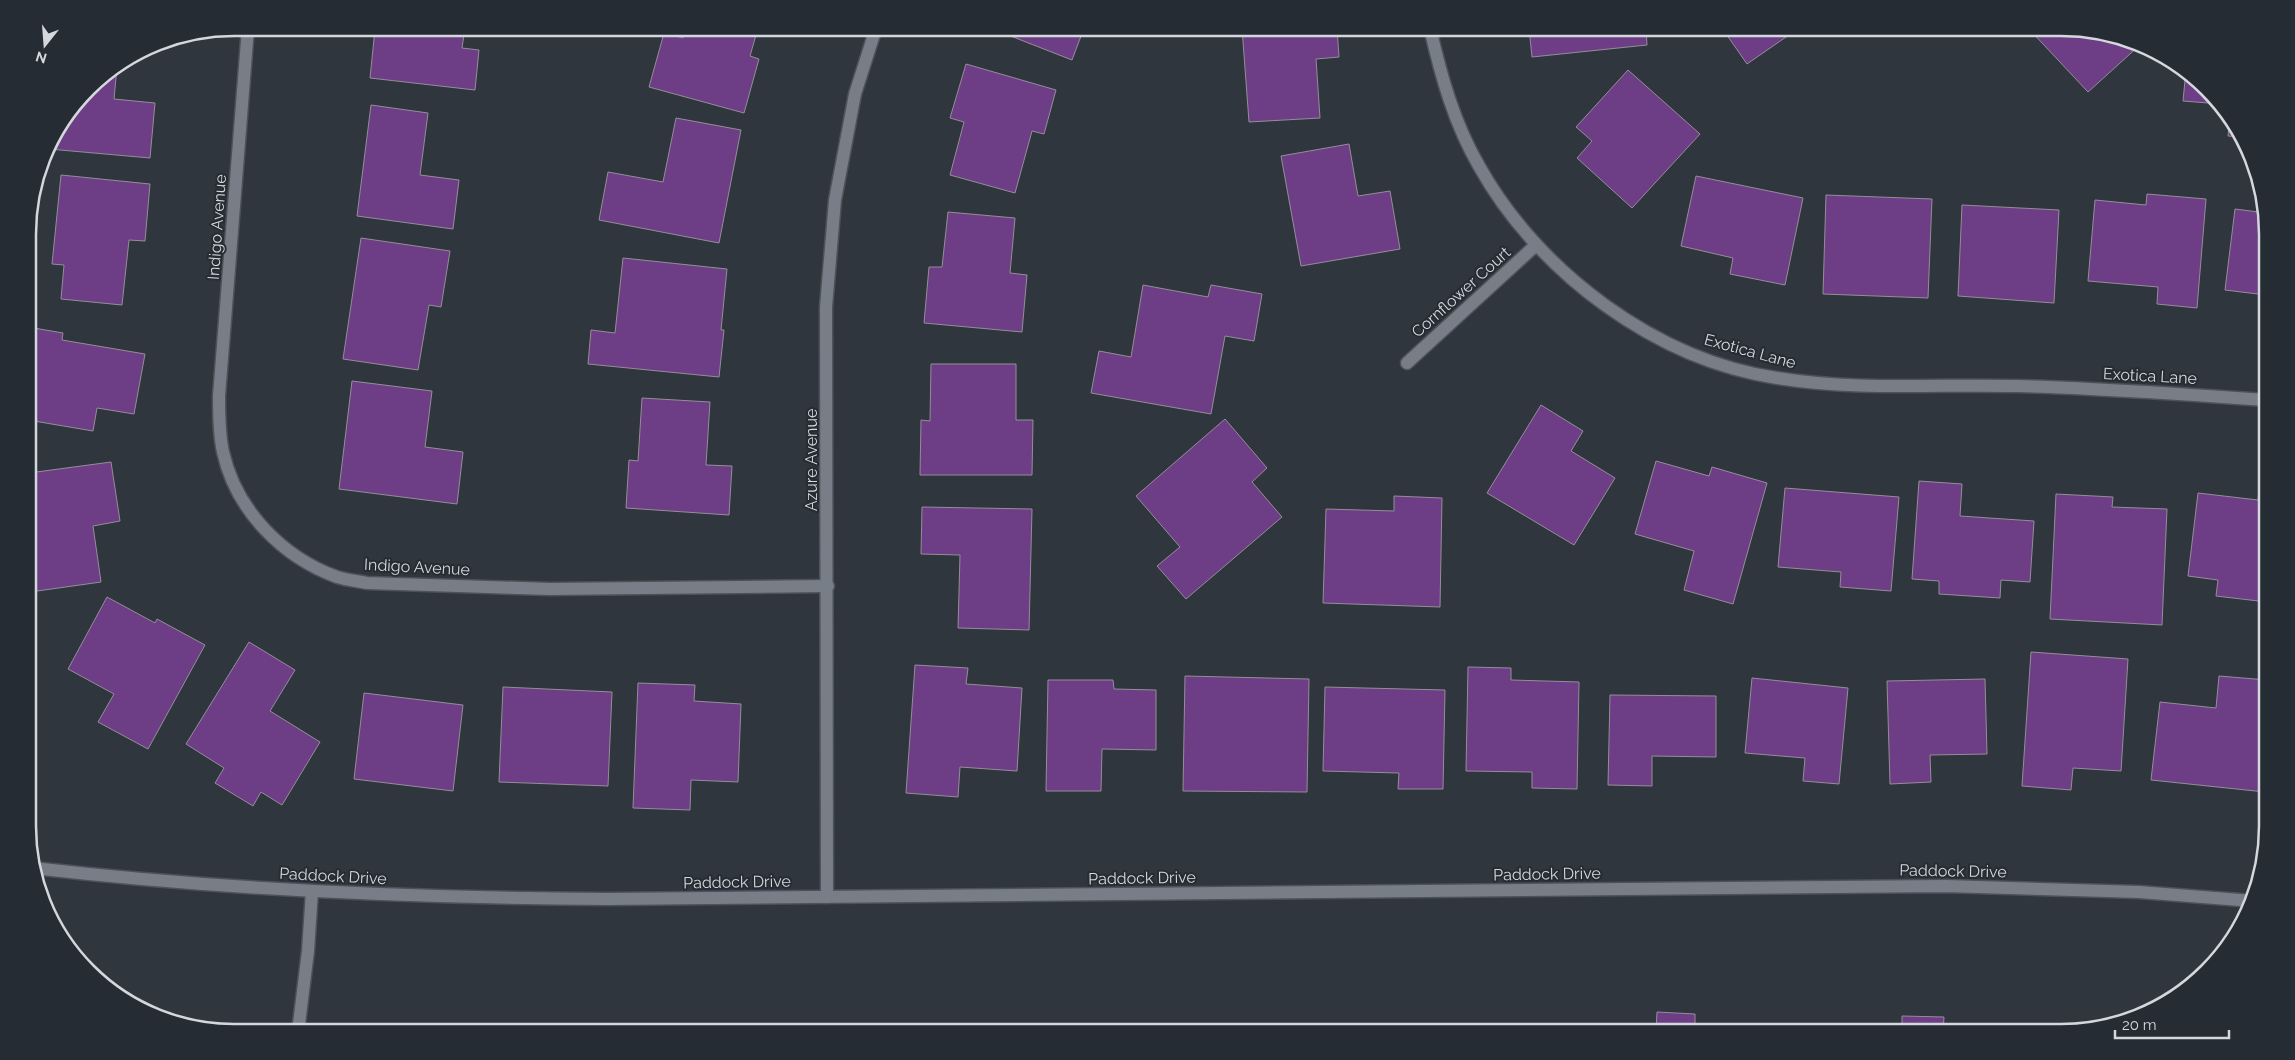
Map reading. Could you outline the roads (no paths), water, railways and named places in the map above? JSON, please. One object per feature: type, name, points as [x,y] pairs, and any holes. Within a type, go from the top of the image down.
[{"type":"street","name":"Indigo Avenue","points":[[247,36],[219,396],[219,425],[223,453],[233,481],[247,507],[265,530],[286,549],[311,565],[338,577],[367,583],[550,588],[828,586]]},
{"type":"street","name":"Azure Avenue","points":[[826,897],[828,586],[826,307],[835,200],[856,94],[874,36]]},
{"type":"street","name":"Exotica Lane","points":[[1432,36],[1441,80],[1452,109],[1478,165],[1494,191],[1536,245],[1558,267],[1606,306],[1658,339],[1715,363],[1775,378],[1836,385],[2016,386],[2170,392],[2259,399]]},
{"type":"street","name":"Cornflower Court","points":[[1407,363],[1536,245]]},
{"type":"street","name":"Paddock Drive","points":[[41,869],[262,889],[469,898],[826,897],[1945,886],[2139,892],[2245,900]]},
{"type":"street","points":[[299,1024],[308,951],[312,891]]}]
